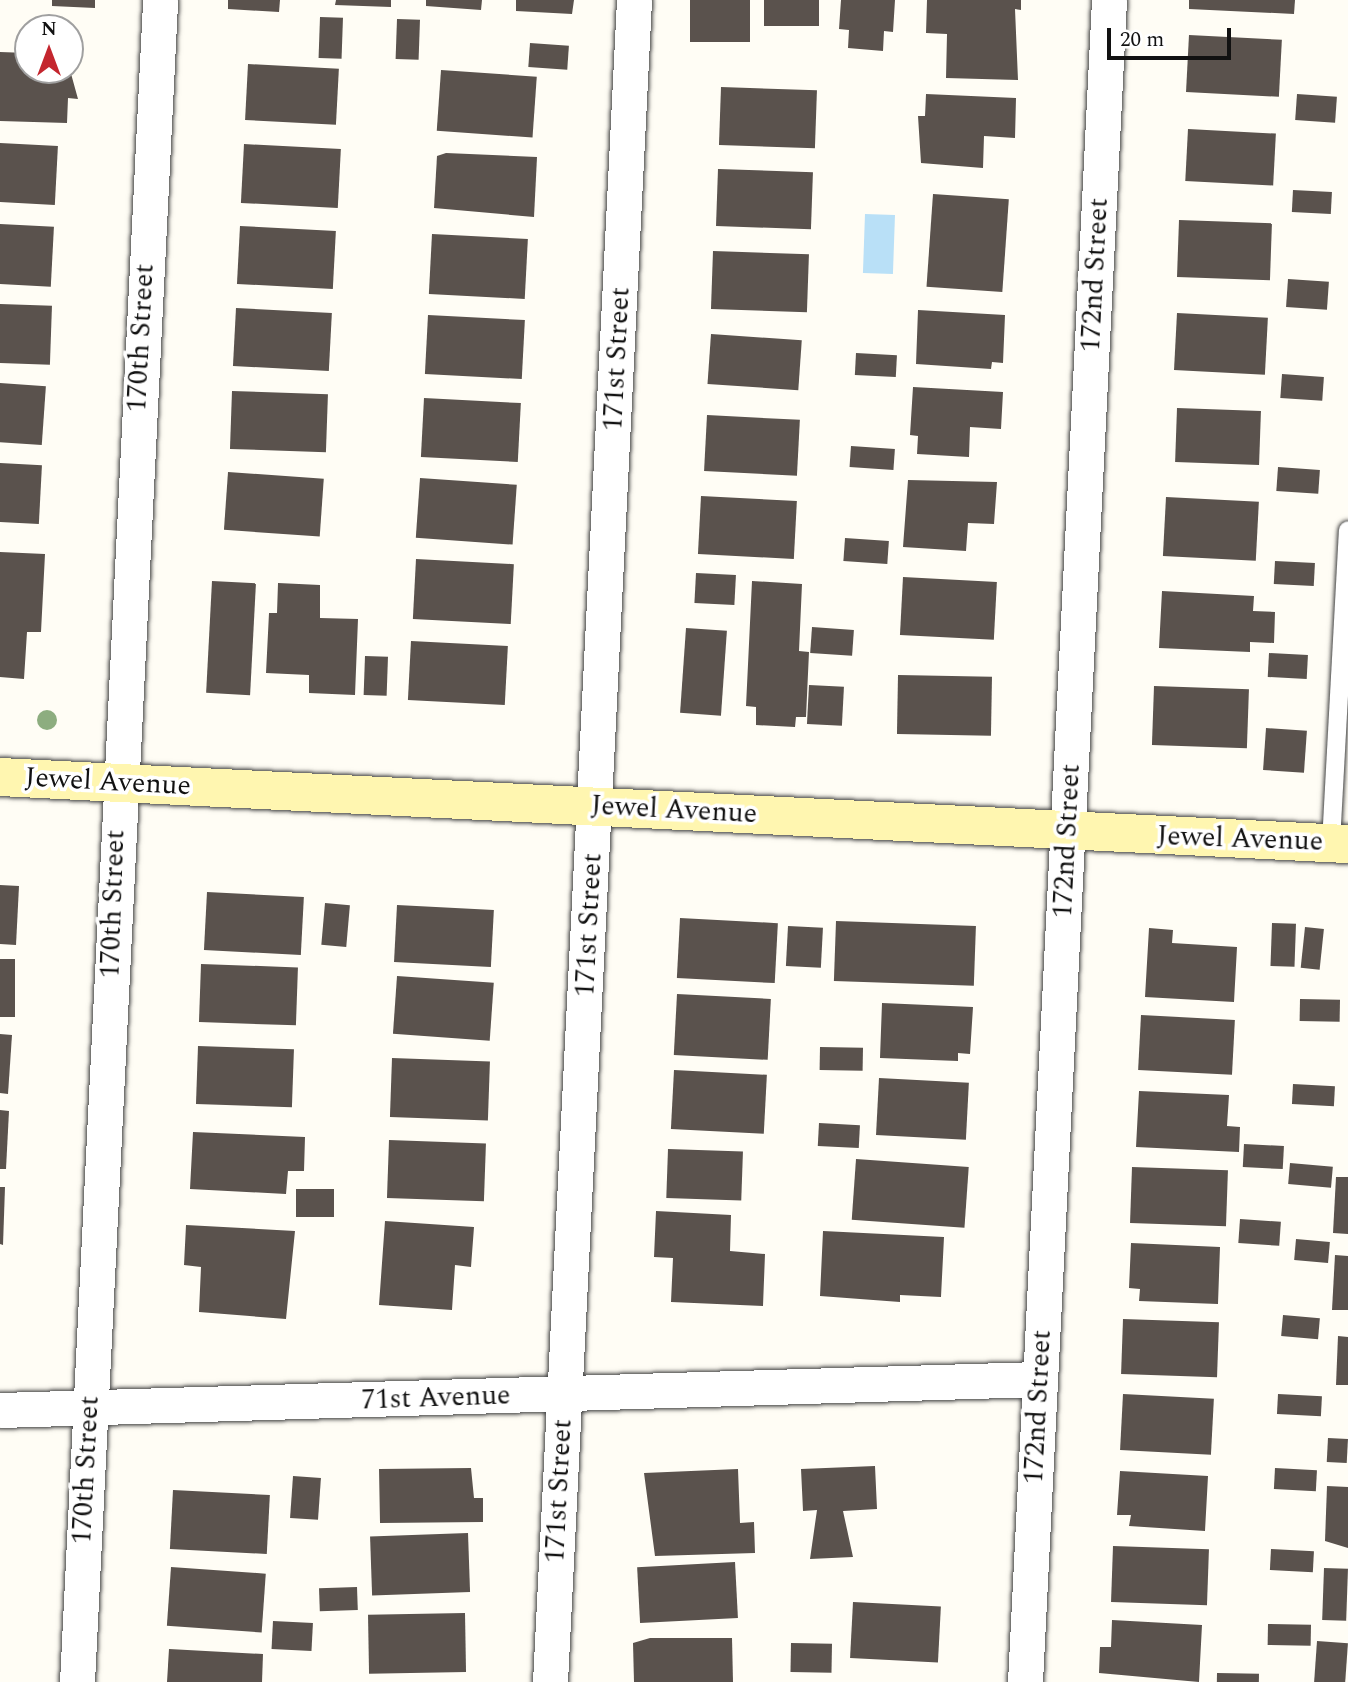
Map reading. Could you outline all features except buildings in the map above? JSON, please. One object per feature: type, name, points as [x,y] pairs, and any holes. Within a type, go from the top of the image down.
[{"type":"street","name":"170th Street","points":[[77,1682],[117,782],[160,0]]},
{"type":"street","name":"171st Street","points":[[550,1682],[634,0]]},
{"type":"street","name":"172nd Street","points":[[1025,1682],[1109,0]]},
{"type":"street","name":"Jewel Avenue","points":[[0,777],[1340,844]]},
{"type":"street","name":"71st Avenue","points":[[0,1410],[1040,1379]]},
{"type":"lane","points":[[1340,844],[1348,530]]},
{"type":"water","points":[[865,214],[895,215],[893,274],[863,273]]}]
